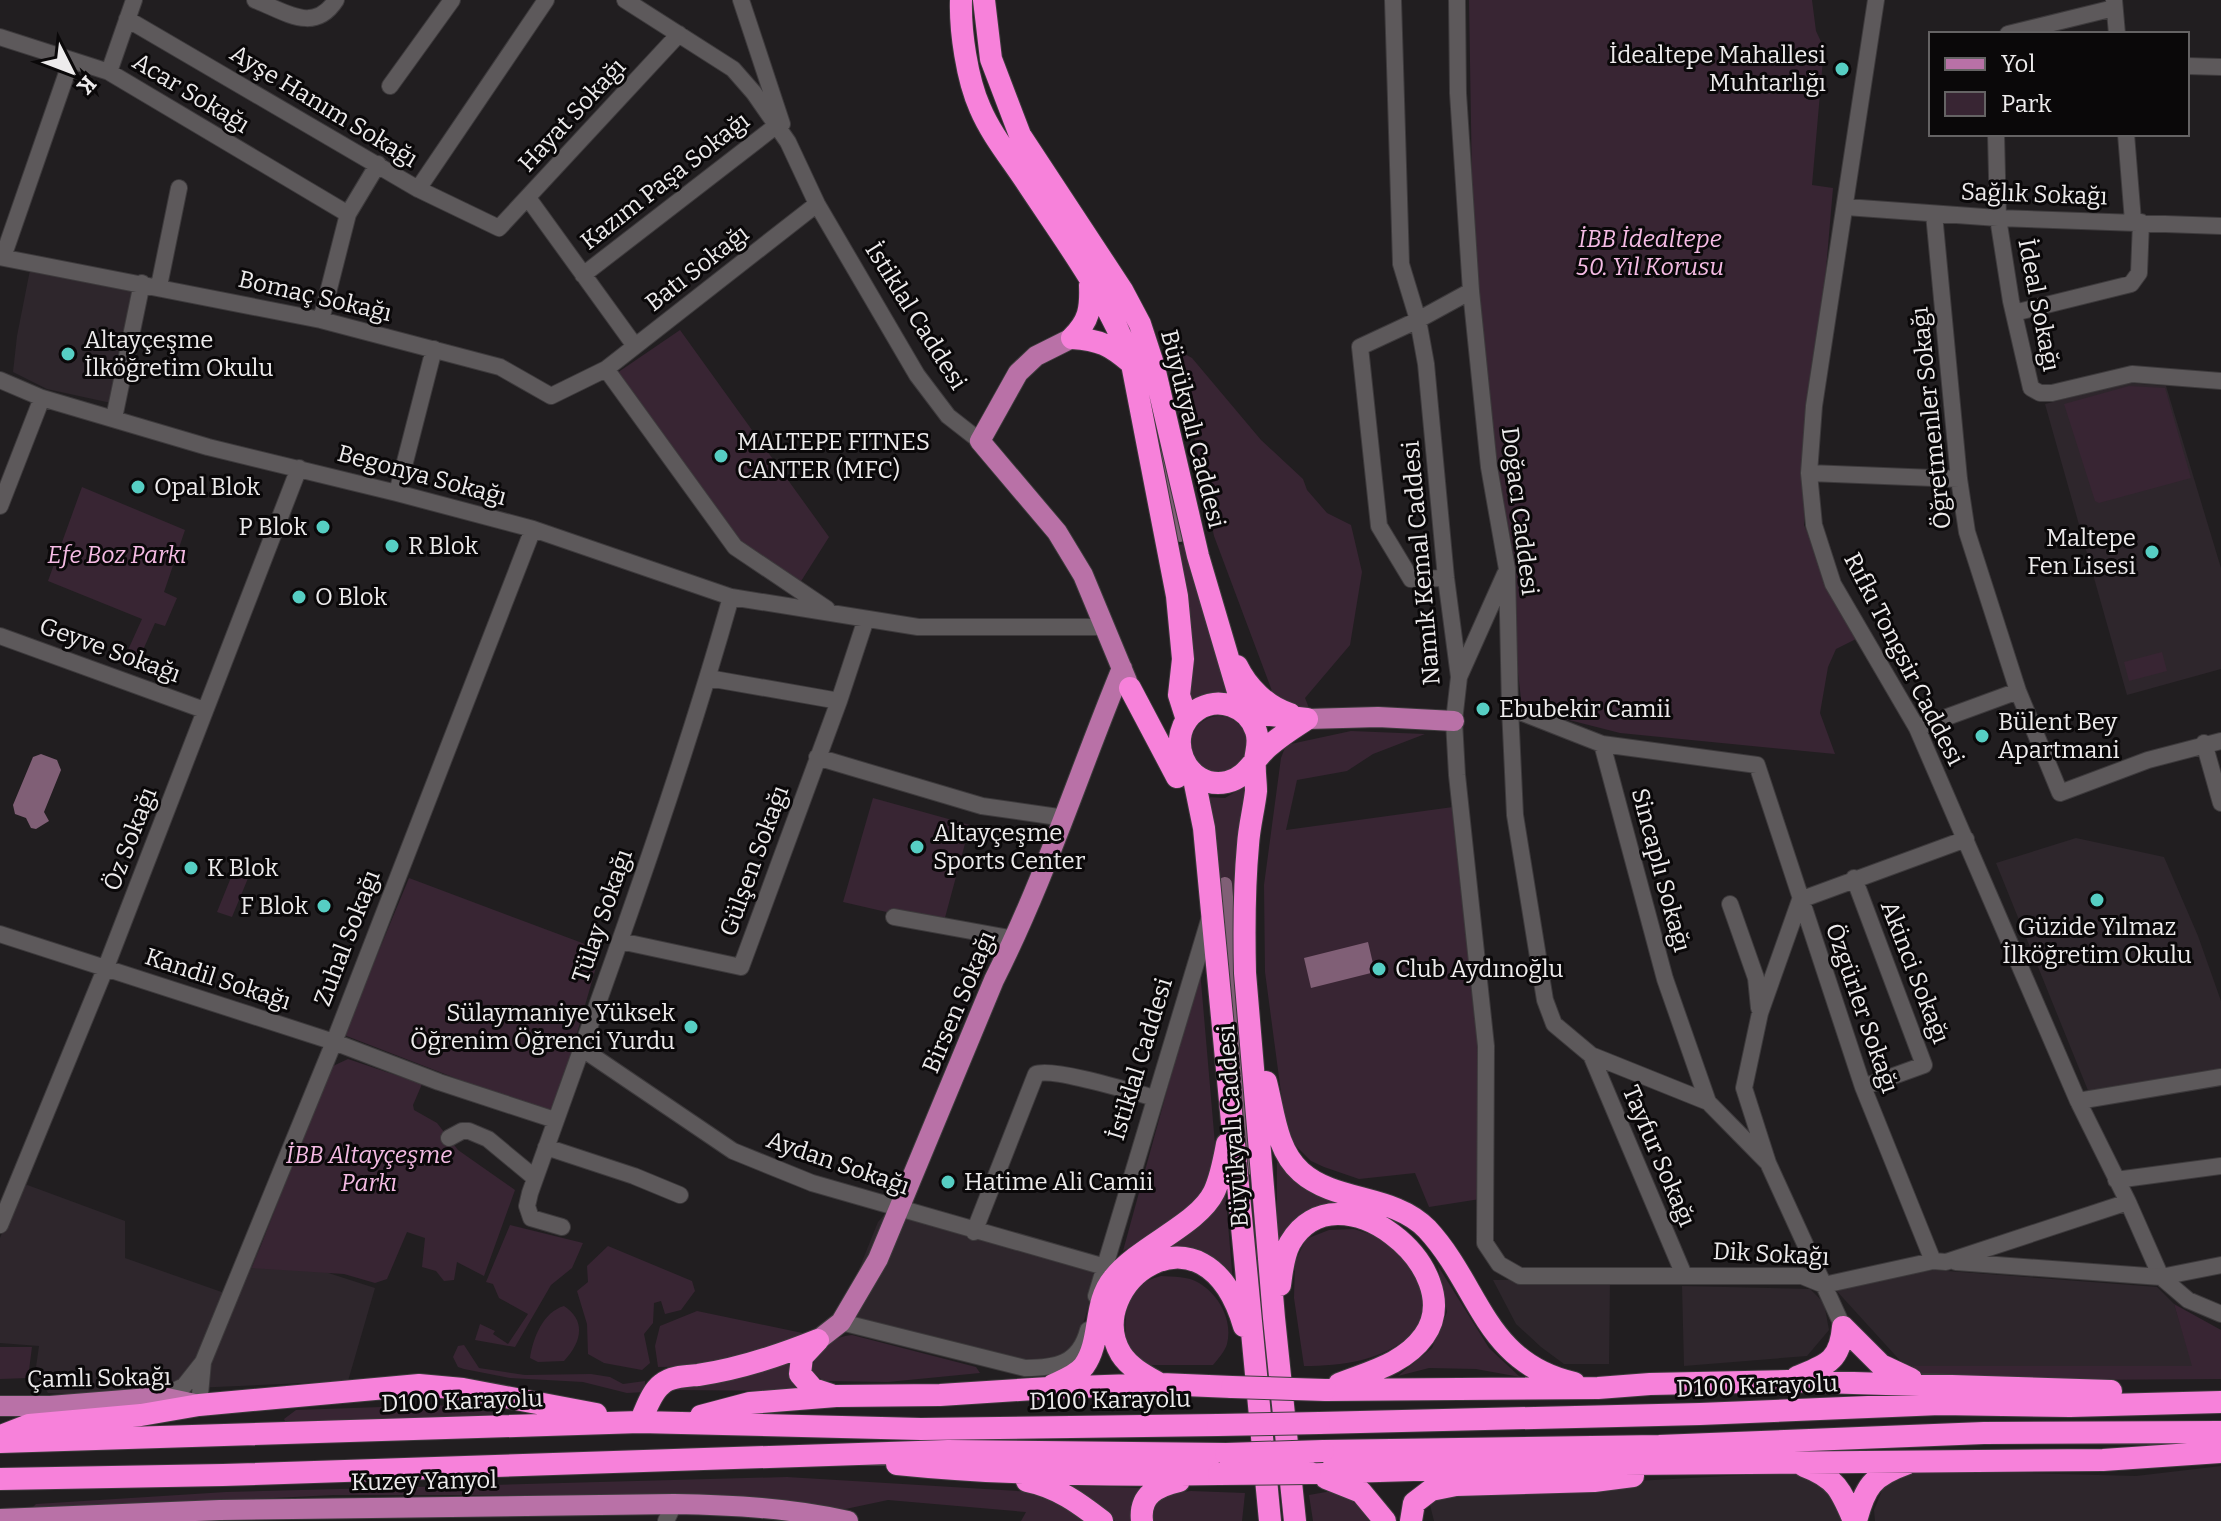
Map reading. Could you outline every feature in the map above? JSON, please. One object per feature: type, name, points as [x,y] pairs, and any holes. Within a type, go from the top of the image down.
[{"type":"highway","name":"Büyükyalı Caddesi","points":[[961,0],[963,39],[978,105],[998,143],[1089,280],[1125,344],[1132,364],[1177,596],[1183,659],[1179,695],[1187,720],[1179,748],[1193,774]]},
{"type":"highway","name":"Büyükyalı Caddesi","points":[[984,0],[991,59],[1020,135],[1122,290],[1140,324],[1154,367],[1179,482],[1220,631],[1244,712],[1256,729],[1256,791],[1248,843],[1244,926],[1245,973],[1274,1318],[1292,1488]]},
{"type":"highway","points":[[1072,338],[1084,326],[1091,309],[1089,280]]},
{"type":"highway","name":"Büyükyalı Caddesi","points":[[1072,338],[1094,340],[1112,347],[1132,364]]},
{"type":"highway","points":[[1220,631],[1243,679],[1266,702],[1281,711],[1307,719]]},
{"type":"highway","points":[[1126,678],[1187,720],[1194,712],[1214,704],[1235,707],[1244,712],[1307,719]]},
{"type":"highway","name":"İstiklal Caddesi","points":[[1126,678],[1204,828]]},
{"type":"highway","points":[[1193,774],[1204,780],[1227,782],[1248,770],[1255,759],[1279,737],[1307,719]]},
{"type":"highway","points":[[1193,774],[1204,828]]},
{"type":"highway","name":"Büyükyalı Caddesi","points":[[1204,828],[1270,1521]]},
{"type":"highway","points":[[1250,1012],[1280,1140],[1300,1171],[1323,1186],[1383,1204],[1425,1227],[1449,1258],[1505,1347],[1556,1379],[1598,1388]]},
{"type":"highway","points":[[1049,1388],[1084,1367],[1110,1282],[1143,1251],[1199,1213],[1214,1193],[1225,1158],[1230,1122]]},
{"type":"highway","points":[[1274,1318],[1286,1252],[1292,1240],[1319,1218],[1337,1213],[1365,1220],[1393,1235],[1416,1259],[1432,1292],[1433,1316],[1425,1335],[1399,1360],[1325,1390]]},
{"type":"highway","points":[[1161,1384],[1138,1372],[1123,1357],[1116,1343],[1114,1327],[1119,1297],[1128,1283],[1156,1261],[1175,1256],[1209,1267],[1225,1284],[1254,1362]]},
{"type":"highway","points":[[1788,1381],[1828,1364],[1842,1339],[1843,1327]]},
{"type":"highway","points":[[1843,1327],[1881,1365],[1900,1376],[1928,1385]]},
{"type":"highway","points":[[818,1340],[802,1357],[800,1374],[813,1389],[836,1396]]},
{"type":"highway","points":[[0,1439],[29,1425],[141,1415],[199,1405],[419,1385],[463,1389],[640,1422],[652,1396],[661,1384],[671,1379],[768,1360],[818,1340]]},
{"type":"highway","points":[[677,1422],[750,1403],[836,1396],[940,1395],[1161,1384],[1325,1390],[1598,1388],[1788,1381],[2221,1399]]},
{"type":"highway","name":"D100 Karayolu","points":[[0,1439],[640,1422],[921,1429],[1218,1425],[1700,1414],[1940,1404],[2070,1406],[2221,1399]]},
{"type":"highway","points":[[974,1472],[1120,1476],[1323,1451],[1659,1446],[1984,1433],[2221,1432]]},
{"type":"highway","points":[[0,1479],[948,1451],[1223,1464],[1310,1473],[1795,1462],[2103,1460],[2221,1452]]},
{"type":"highway","points":[[806,1455],[974,1472],[1033,1482],[1059,1491],[1102,1521]]},
{"type":"highway","points":[[1855,1521],[1870,1483],[1881,1474],[1915,1461]]},
{"type":"highway","points":[[1795,1462],[1835,1483],[1855,1521]]},
{"type":"highway","points":[[1142,1521],[1142,1506],[1153,1490],[1223,1464]]},
{"type":"highway","points":[[1411,1521],[1414,1503],[1431,1490],[1492,1483],[1594,1481],[1654,1473],[1689,1464]]},
{"type":"highway","points":[[1310,1473],[1355,1488],[1368,1498],[1385,1521]]},
{"type":"highway","points":[[1256,1521],[1267,1484]]},
{"type":"highway","points":[[1288,1521],[1292,1488]]},
{"type":"highway","points":[[1292,1488],[1295,1521]]},
{"type":"highway","points":[[1292,1488],[1305,1521]]},
{"type":"main road","points":[[980,441],[997,405],[1018,373],[1036,356],[1072,338]]},
{"type":"main road","name":"İstiklal Caddesi","points":[[980,441],[1057,532],[1083,575],[1126,678]]},
{"type":"main road","name":"Birsen Sokağı","points":[[818,1340],[841,1322],[862,1291],[901,1210],[994,980],[1015,939],[1126,678]]},
{"type":"main road","points":[[1307,719],[1378,717],[1454,721]]},
{"type":"main road","name":"Çamlı Sokağı","points":[[0,1406],[50,1406],[162,1397],[199,1405]]},
{"type":"main road","name":"Kuzey Yanyol","points":[[0,1519],[220,1510],[427,1514],[670,1512],[725,1505],[848,1521]]},
{"type":"street","points":[[109,72],[134,0]]},
{"type":"street","points":[[255,0],[312,20],[327,14],[336,0]]},
{"type":"street","points":[[390,86],[452,0]]},
{"type":"street","points":[[418,189],[546,0]]},
{"type":"street","name":"İstiklal Caddesi","points":[[625,0],[733,69],[788,142],[817,204],[917,375],[948,416],[980,441]]},
{"type":"street","points":[[741,0],[788,142]]},
{"type":"street","name":"Namık Kemal Caddesi","points":[[1393,0],[1401,264],[1418,320],[1426,364],[1446,578],[1459,677],[1454,721],[1486,1046],[1485,1243],[1499,1264]]},
{"type":"street","name":"Doğacı Caddesi","points":[[1457,0],[1458,93],[1471,291],[1489,467],[1507,569],[1515,815],[1545,1000],[1554,1024],[1591,1055]]},
{"type":"street","name":"Rıfkı Tongsir Caddesi","points":[[1876,0],[1814,406],[1809,473],[1814,525],[1833,584],[1917,728],[2078,1101],[2161,1277],[2188,1300],[2221,1314]]},
{"type":"street","points":[[2015,32],[2114,4],[2117,32]]},
{"type":"street","name":"Ayşe Hanım Sokağı","points":[[127,19],[418,189],[499,228]]},
{"type":"street","name":"Hayat Sokağı","points":[[499,228],[679,34]]},
{"type":"street","name":"Acar Sokağı","points":[[0,37],[109,72],[348,214]]},
{"type":"street","points":[[2,257],[71,61]]},
{"type":"street","points":[[2189,66],[2221,67]]},
{"type":"street","name":"Kazım Paşa Sokağı","points":[[583,275],[777,125]]},
{"type":"street","name":"İdeal Sokağı","points":[[1996,136],[1998,218],[2031,388],[2040,393],[2052,393],[2132,374],[2221,381]]},
{"type":"street","points":[[2014,313],[2131,284],[2139,273],[2137,221],[2126,136]]},
{"type":"street","points":[[321,320],[348,214],[378,164]]},
{"type":"street","points":[[114,418],[179,188]]},
{"type":"street","points":[[528,198],[635,346]]},
{"type":"street","name":"Batı Sokağı","points":[[606,369],[817,204]]},
{"type":"street","name":"Sağlık Sokağı","points":[[1846,207],[1998,218],[2221,226]]},
{"type":"street","name":"Öğretmenler Sokağı","points":[[1934,214],[1959,479],[1967,532],[2018,691],[2060,793],[2148,760],[2212,742]]},
{"type":"street","name":"Bomaç Sokağı","points":[[2,257],[321,320],[500,367],[551,396],[606,369]]},
{"type":"street","points":[[1446,578],[1411,579],[1379,526],[1360,347],[1471,291]]},
{"type":"street","points":[[397,493],[434,349]]},
{"type":"street","name":"Begonya Sokağı","points":[[606,369],[735,547],[833,613]]},
{"type":"street","name":"Begonya Sokağı","points":[[0,380],[42,398],[208,447],[533,529],[731,597],[918,627],[1104,627]]},
{"type":"street","points":[[0,506],[42,398]]},
{"type":"street","name":"Öz Sokağı","points":[[0,1225],[106,967],[299,468]]},
{"type":"street","points":[[1809,473],[1959,479]]},
{"type":"street","name":"Zuhal Sokağı","points":[[162,1397],[184,1386],[203,1362],[334,1042],[533,529]]},
{"type":"street","points":[[1459,677],[1507,569]]},
{"type":"street","name":"Tülay Sokağı","points":[[562,1227],[534,1219],[528,1213],[527,1206],[620,941],[708,678],[731,597]]},
{"type":"street","name":"Gülşen Sokağı","points":[[620,941],[741,967],[866,619]]},
{"type":"street","name":"Geyve Sokağı","points":[[0,636],[204,710]]},
{"type":"street","points":[[708,678],[839,701]]},
{"type":"street","points":[[1917,728],[2018,691]]},
{"type":"street","points":[[1510,708],[1602,744]]},
{"type":"street","points":[[2212,742],[2221,803]]},
{"type":"street","name":"Özgürler Sokağı","points":[[1602,744],[1757,765],[1863,1087],[1940,1262]]},
{"type":"street","name":"Sincaplı Sokağı","points":[[1602,744],[1665,979],[1708,1102]]},
{"type":"street","points":[[817,757],[982,806],[1065,818]]},
{"type":"street","points":[[1843,1327],[1768,1163],[1744,1088],[1760,1013],[1800,900],[1966,839]]},
{"type":"street","name":"Akinci Sokağı","points":[[1854,878],[1924,1065],[1863,1087]]},
{"type":"street","points":[[1730,904],[1756,978],[1760,1013]]},
{"type":"street","name":"İstiklal Caddesi","points":[[841,1322],[1025,1368],[1050,1368],[1072,1358],[1084,1345],[1212,910]]},
{"type":"street","points":[[894,917],[1015,939]]},
{"type":"street","name":"Kandil Sokağı","points":[[0,934],[334,1042],[439,1082],[555,1120]]},
{"type":"street","name":"Aydan Sokağı","points":[[581,1048],[733,1151],[812,1183],[974,1232],[1105,1267]]},
{"type":"street","points":[[1591,1055],[1708,1102],[1768,1163]]},
{"type":"street","name":"Tayfur Sokağı","points":[[1591,1055],[1684,1275]]},
{"type":"street","points":[[974,1232],[1036,1074],[1043,1071],[1155,1098]]},
{"type":"street","points":[[2078,1101],[2221,1077]]},
{"type":"street","points":[[449,1138],[462,1131],[480,1135],[535,1178]]},
{"type":"street","points":[[546,1147],[680,1195]]},
{"type":"street","points":[[2116,1180],[2221,1166]]},
{"type":"street","name":"Dik Sokağı","points":[[1499,1264],[1520,1276],[1802,1276],[1824,1285],[1940,1262],[2128,1202]]},
{"type":"street","points":[[1940,1262],[2161,1277],[2221,1265]]},
{"type":"street","name":"Zuhal Sokağı","points":[[199,1405],[203,1362]]},
{"type":"shaded area","name":"Altayçeşme İlköğretim Okulu","points":[[30,270],[133,289],[111,403],[47,389],[13,372]]},
{"type":"shaded area","name":"Maltepe Fen Lisesi","points":[[2129,383],[2166,386],[2221,568],[2221,669],[2127,695],[2045,404]]},
{"type":"shaded area","points":[[41,754],[57,760],[61,770],[44,812],[49,821],[36,829],[31,828],[26,818],[15,814],[13,805],[33,757]]},
{"type":"shaded area","points":[[2076,838],[2164,857],[2198,936],[2221,1001],[2221,1071],[2089,1093],[1996,863]]},
{"type":"shaded area","points":[[1368,942],[1375,972],[1311,988],[1304,958]]},
{"type":"shaded area","points":[[22,1183],[125,1221],[125,1258],[233,1296],[254,1249],[375,1288],[348,1381],[193,1388],[129,1397],[48,1393],[35,1374],[39,1346],[0,1343],[0,1238]]},
{"type":"shaded area","points":[[889,1209],[1100,1270],[1077,1343],[1049,1369],[846,1320],[845,1304],[878,1222]]},
{"type":"shaded area","points":[[1934,1270],[2157,1287],[2174,1304],[2193,1366],[1905,1366],[1834,1288]]},
{"type":"shaded area","points":[[1610,1279],[1609,1364],[1564,1364],[1516,1324],[1493,1280]]},
{"type":"shaded area","points":[[1682,1286],[1810,1289],[1824,1303],[1829,1330],[1807,1356],[1684,1366]]},
{"type":"shaded area","points":[[2221,1466],[2221,1521],[1875,1521],[1874,1510],[1886,1481],[1911,1470],[2136,1476]]},
{"type":"shaded area","points":[[1797,1472],[1828,1491],[1842,1521],[1434,1521],[1429,1501],[1459,1491]]},
{"type":"green space","name":"İBB İdealtepe 50. Yıl Korusu","points":[[1469,0],[1812,0],[1816,31],[1824,48],[1812,185],[1833,188],[1804,525],[1856,639],[1836,649],[1828,667],[1820,713],[1835,754],[1620,733],[1522,708],[1477,310]]},
{"type":"green space","name":"MALTEPE FITNES CANTER (MFC)","points":[[680,330],[829,537],[798,586],[738,547],[614,375]]},
{"type":"green space","points":[[1169,345],[1192,358],[1261,440],[1303,479],[1307,490],[1327,513],[1351,525],[1362,572],[1350,645],[1305,698],[1309,708],[1287,708],[1275,699],[1214,536],[1192,425]]},
{"type":"green space","points":[[2129,386],[2165,388],[2191,478],[2099,503],[2095,501],[2064,404]]},
{"type":"green space","name":"Efe Boz Parkı","points":[[82,487],[185,530],[164,592],[177,598],[165,626],[155,623],[135,668],[123,661],[142,619],[48,581]]},
{"type":"green space","points":[[1184,544],[1197,594],[1236,703],[1185,707],[1188,596],[1178,545]]},
{"type":"green space","points":[[2162,652],[2167,671],[2129,681],[2124,662]]},
{"type":"green space","points":[[1219,716],[1239,724],[1247,744],[1239,764],[1219,772],[1199,764],[1191,744],[1199,724]]},
{"type":"green space","name":"Club Aydınoğlu","points":[[1351,731],[1425,734],[1373,754],[1347,771],[1297,780],[1286,830],[1453,807],[1481,1047],[1480,1199],[1429,1207],[1415,1173],[1359,1179],[1324,1167],[1311,1161],[1294,1144],[1284,1115],[1265,972],[1264,885],[1281,758],[1286,745]]},
{"type":"green space","points":[[1249,784],[1234,961],[1230,965],[1215,834],[1206,797],[1225,798]]},
{"type":"green space","points":[[873,798],[970,825],[943,925],[843,902]]},
{"type":"green space","points":[[236,865],[251,871],[232,917],[217,912]]},
{"type":"green space","points":[[409,878],[601,950],[553,1116],[344,1035]]},
{"type":"green space","points":[[1200,970],[1216,1156],[1202,1199],[1185,1214],[1123,1251]]},
{"type":"green space","name":"İBB Altayçeşme Parkı","points":[[348,1059],[422,1084],[413,1105],[414,1110],[437,1123],[458,1150],[515,1190],[484,1276],[457,1262],[454,1280],[444,1281],[436,1271],[422,1267],[425,1238],[407,1232],[387,1279],[375,1283],[344,1274],[252,1268],[329,1072],[333,1066]]},
{"type":"green space","points":[[1277,1162],[1313,1194],[1340,1204],[1277,1244]]},
{"type":"green space","points":[[1225,1189],[1233,1283],[1144,1258],[1210,1216]]},
{"type":"green space","points":[[510,1225],[583,1243],[572,1268],[551,1285],[515,1347],[475,1340],[480,1324],[495,1331],[493,1334],[508,1344],[528,1314],[499,1298],[493,1284],[486,1282]]},
{"type":"green space","points":[[1354,1229],[1385,1239],[1411,1259],[1428,1307],[1414,1331],[1388,1350],[1347,1363],[1304,1366],[1294,1298],[1295,1262],[1306,1239],[1329,1230]]},
{"type":"green space","points":[[608,1246],[692,1281],[695,1291],[681,1310],[665,1314],[661,1301],[654,1303],[653,1323],[644,1334],[650,1363],[642,1370],[604,1363],[588,1354],[587,1324],[577,1291],[588,1282],[587,1266]]},
{"type":"green space","points":[[1438,1266],[1489,1348],[1520,1377],[1476,1369],[1429,1368],[1398,1376],[1432,1348],[1447,1312]]},
{"type":"green space","points":[[1161,1276],[1195,1281],[1213,1294],[1223,1309],[1228,1326],[1227,1344],[1213,1365],[1143,1365],[1128,1353],[1125,1326],[1131,1298],[1142,1284]]},
{"type":"green space","points":[[2174,1304],[2221,1330],[2221,1379],[1932,1381],[1905,1366],[2192,1366]]},
{"type":"green space","points":[[564,1306],[579,1325],[578,1340],[570,1354],[564,1361],[538,1362],[530,1358],[540,1327],[550,1314]]},
{"type":"green space","points":[[697,1311],[812,1335],[719,1366],[658,1367],[655,1346],[660,1326]]},
{"type":"green space","points":[[852,1335],[976,1367],[980,1373],[888,1382],[823,1381],[812,1371],[820,1350],[837,1338]]},
{"type":"green space","points":[[464,1345],[479,1368],[525,1375],[591,1374],[610,1377],[623,1384],[645,1381],[645,1392],[627,1393],[583,1382],[510,1378],[464,1369],[458,1367],[453,1357],[458,1346]]},
{"type":"green space","points":[[0,1347],[32,1347],[28,1378],[0,1379]]},
{"type":"green space","points":[[794,1354],[801,1391],[675,1390],[679,1387]]},
{"type":"green space","points":[[438,1405],[506,1414],[502,1417],[284,1419],[296,1410]]},
{"type":"green space","points":[[787,1477],[1034,1492],[1060,1500],[1088,1521],[1021,1521],[1026,1512],[888,1500],[836,1511],[731,1497],[564,1495],[334,1495],[30,1510],[36,1504],[226,1492]]},
{"type":"green space","points":[[1060,1485],[1142,1488],[1134,1521],[1115,1521],[1102,1508]]},
{"type":"green space","points":[[1343,1489],[1376,1521],[1313,1521],[1309,1495]]},
{"type":"green space","points":[[1191,1491],[1245,1493],[1242,1521],[1149,1521],[1156,1505],[1164,1497]]},
{"type":"waterway","points":[[1158,430],[1180,535]]},
{"type":"waterway","points":[[1225,884],[1247,1168]]},
{"type":"place","name":"İdealtepe Mahallesi Muhtarlığı","points":[[1842,69]]},
{"type":"place","name":"Altayçeşme İlköğretim Okulu","points":[[68,354]]},
{"type":"place","name":"MALTEPE FITNES CANTER (MFC)","points":[[721,456]]},
{"type":"place","name":"Opal Blok","points":[[138,487]]},
{"type":"place","name":"P Blok","points":[[323,527]]},
{"type":"place","name":"R Blok","points":[[392,546]]},
{"type":"place","name":"Maltepe Fen Lisesi","points":[[2152,552]]},
{"type":"place","name":"O Blok","points":[[299,597]]},
{"type":"place","name":"Ebubekir Camii","points":[[1483,709]]},
{"type":"place","name":"Bülent Bey Apartmani","points":[[1982,736]]},
{"type":"place","name":"Altayçeşme Sports Center","points":[[917,847]]},
{"type":"place","name":"K Blok","points":[[191,868]]},
{"type":"place","name":"Güzide Yılmaz İlköğretim Okulu","points":[[2097,900]]},
{"type":"place","name":"F Blok","points":[[324,906]]},
{"type":"place","name":"Club Aydınoğlu","points":[[1379,969]]},
{"type":"place","name":"Sülaymaniye Yüksek Öğrenim Öğrenci Yurdu","points":[[691,1027]]},
{"type":"place","name":"Hatime Ali Camii","points":[[948,1182]]}]
